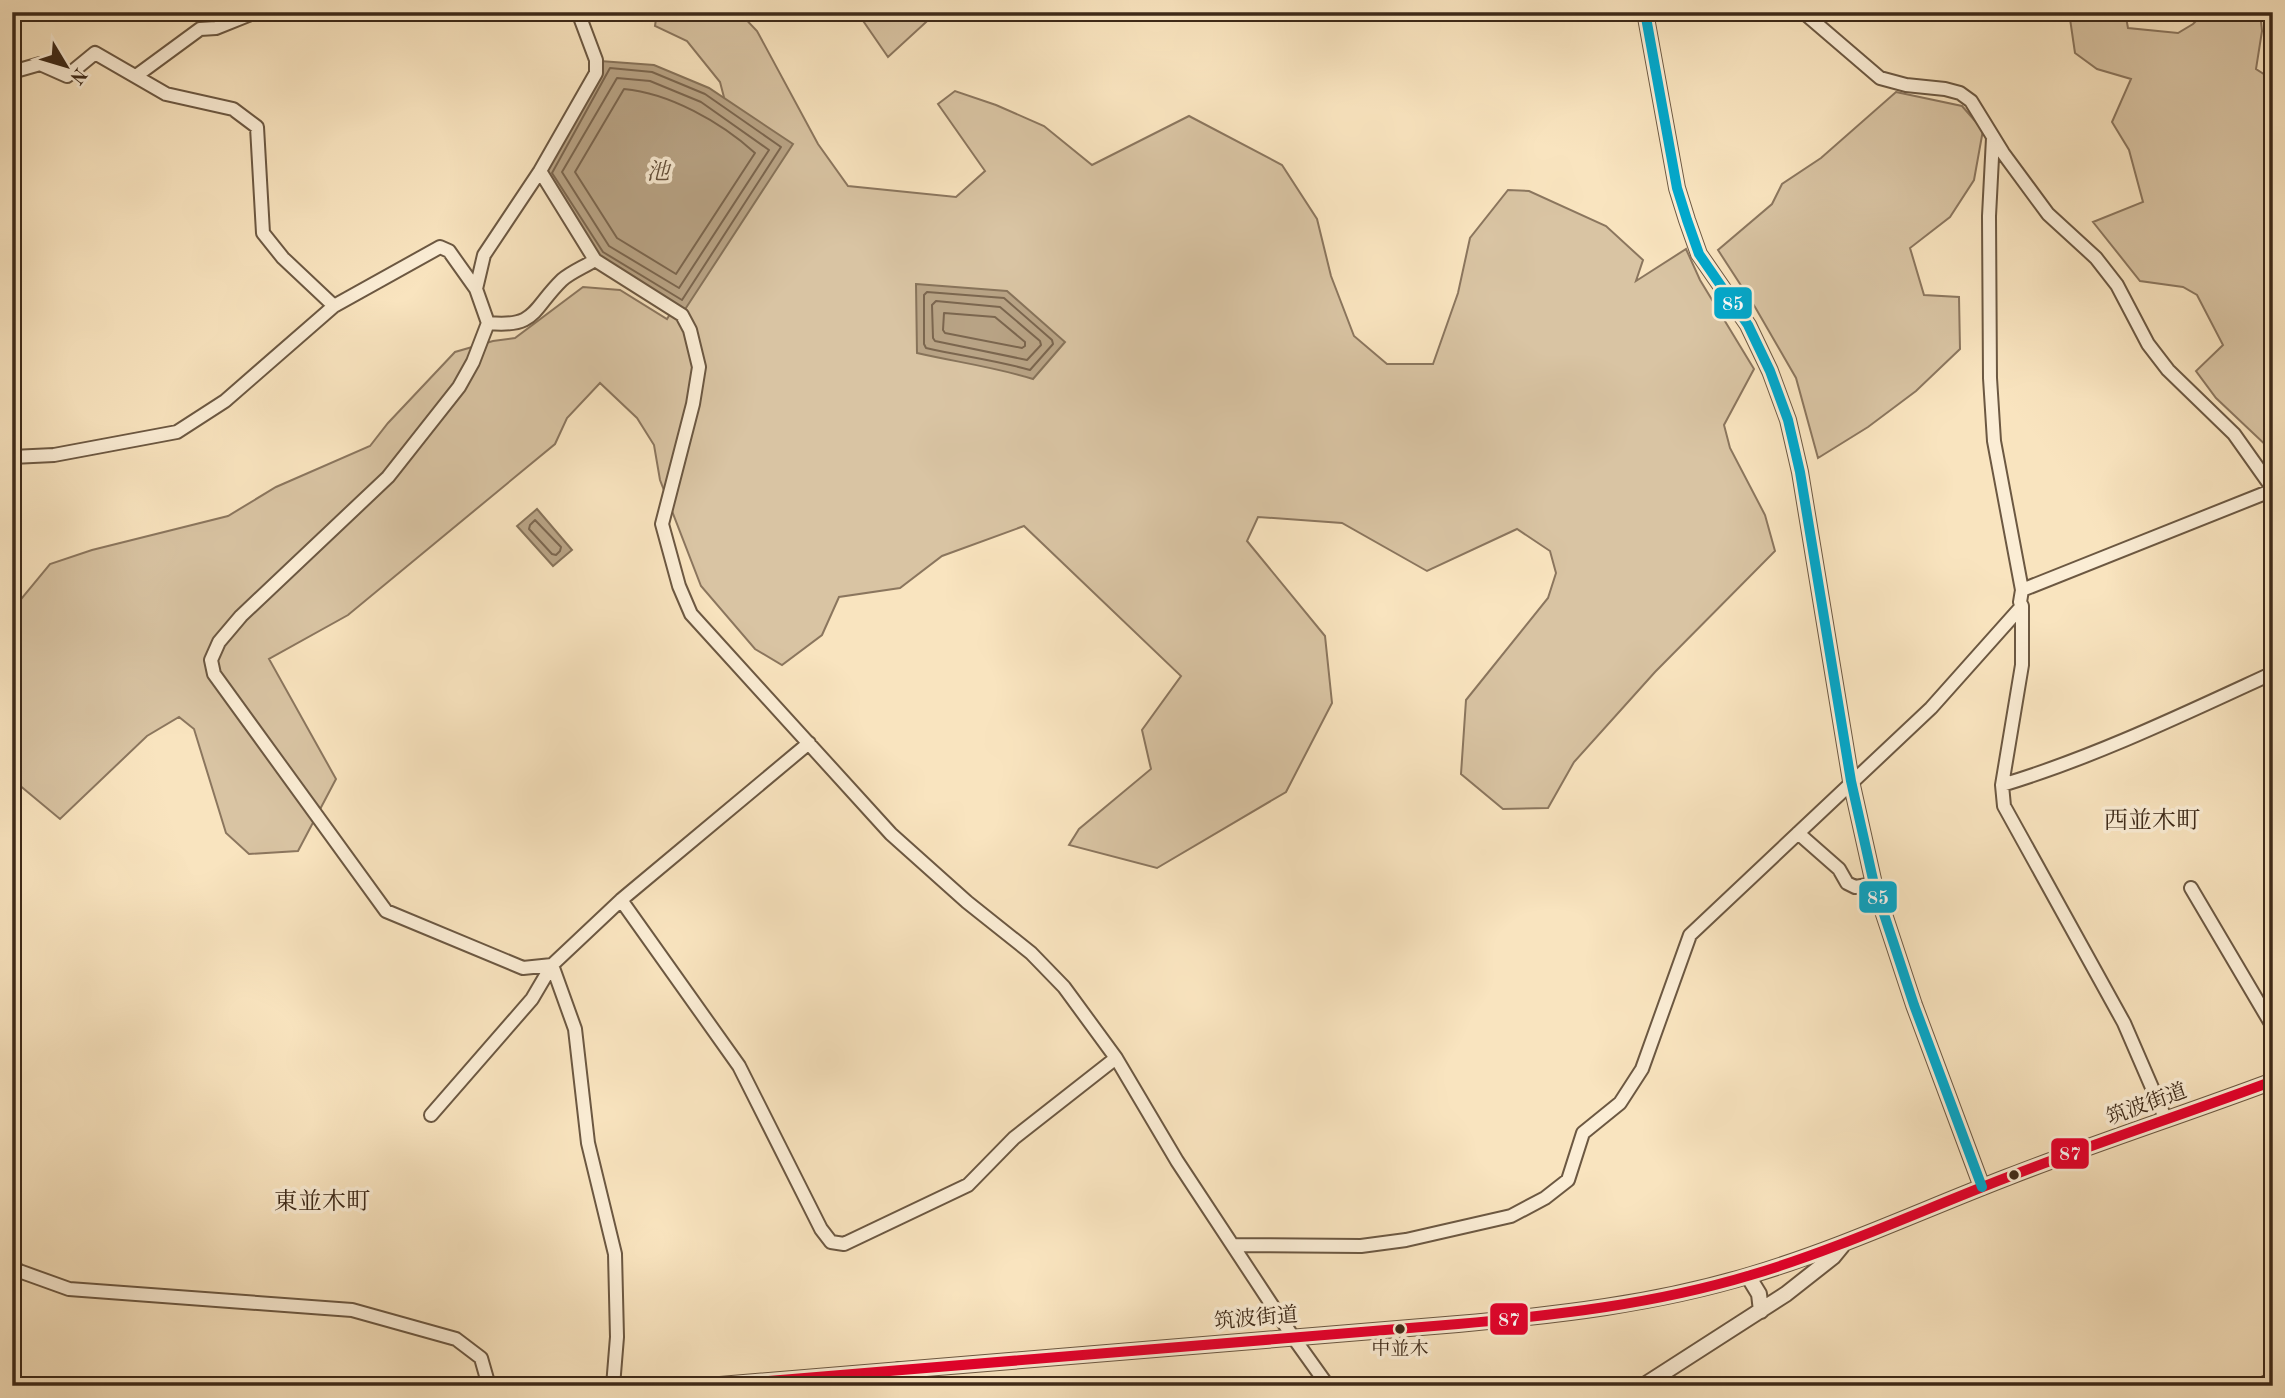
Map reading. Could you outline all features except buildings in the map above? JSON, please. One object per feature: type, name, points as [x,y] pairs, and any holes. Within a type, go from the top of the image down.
[{"type":"street","points":[[136,76],[200,29],[216,28],[256,12]]},
{"type":"street","points":[[476,289],[484,255],[540,171],[596,73],[596,61],[578,12]]},
{"type":"street","points":[[1646,12],[1677,188],[1699,254],[1748,325],[1770,371],[1787,420],[1802,486],[1851,781],[1874,884],[1914,1005],[1982,1187]]},
{"type":"street","points":[[1803,12],[1880,78],[1960,93],[1971,102],[1993,138],[2048,214],[2096,258],[2117,285],[2155,353],[2168,370],[2234,434],[2273,489],[2022,590]]},
{"type":"street","points":[[12,72],[40,64],[67,76],[95,53],[166,94],[233,109],[257,127],[263,233],[283,258],[334,306]]},
{"type":"street","points":[[1993,138],[1989,216],[1990,378],[1994,440],[2022,590],[2022,665],[2001,785],[2004,806],[2124,1024],[2166,1120]]},
{"type":"street","points":[[540,171],[595,260],[682,315],[690,330],[699,368],[693,404],[662,524],[679,586],[691,614],[891,834],[1040,962],[1064,987],[1116,1058],[1177,1161],[1328,1386]]},
{"type":"street","points":[[12,457],[54,455],[177,432],[225,401],[334,306],[440,247],[449,250],[476,289],[488,323],[473,362],[459,387],[388,477],[241,616],[219,642],[211,660],[214,674],[386,911],[523,968],[552,965]]},
{"type":"street","points":[[488,323],[504,324],[528,320],[564,279],[595,260]]},
{"type":"street","points":[[1234,1245],[1361,1246],[1406,1240],[1511,1216],[1545,1198],[1568,1180],[1583,1133],[1620,1103],[1642,1069],[1690,934],[1931,708],[2022,606]]},
{"type":"street","points":[[2001,785],[2052,770],[2273,673]]},
{"type":"street","points":[[431,1115],[532,999],[552,965],[621,900],[809,743]]},
{"type":"street","points":[[1798,833],[1839,869],[1847,883],[1855,887],[1874,884]]},
{"type":"street","points":[[2191,888],[2273,1027]]},
{"type":"street","points":[[621,900],[739,1066],[821,1229],[831,1242],[844,1244],[968,1185],[1014,1138],[1116,1058]]},
{"type":"street","points":[[552,965],[575,1029],[588,1143],[615,1254],[617,1337],[613,1386]]},
{"type":"street","name":"筑波街道","points":[[708,1386],[1580,1312],[1670,1295],[1748,1276],[1801,1259],[1982,1187],[2273,1082]]},
{"type":"street","points":[[1643,1386],[1800,1283],[1833,1257],[1844,1243]]},
{"type":"street","points":[[1800,1283],[1803,1275],[1801,1259]]},
{"type":"street","points":[[12,1265],[19,1271],[69,1289],[352,1310],[456,1339],[481,1358],[489,1386]]},
{"type":"street","points":[[1748,1276],[1759,1294],[1760,1311]]},
{"type":"street","points":[[900,1369],[902,1386]]},
{"type":"street","points":[[2259,1386],[2273,1379]]},
{"type":"shaded area","points":[[657,12],[739,12],[757,31],[818,144],[848,186],[956,197],[985,171],[938,104],[955,91],[1044,126],[1092,165],[1189,116],[1282,165],[1317,219],[1331,276],[1354,336],[1387,364],[1433,364],[1458,293],[1470,238],[1508,190],[1529,191],[1606,226],[1643,260],[1636,281],[1686,249],[1700,280],[1754,369],[1724,425],[1730,448],[1765,515],[1775,551],[1655,672],[1574,762],[1548,808],[1503,809],[1461,774],[1466,700],[1548,598],[1556,573],[1550,551],[1517,529],[1427,571],[1342,523],[1258,517],[1247,541],[1325,636],[1332,703],[1286,792],[1157,868],[1069,845],[1079,829],[1151,769],[1142,730],[1181,676],[1024,526],[942,556],[900,588],[839,597],[822,635],[782,665],[755,649],[701,586],[660,480],[654,445],[637,418],[600,383],[567,418],[555,444],[348,615],[269,659],[336,779],[298,851],[249,854],[226,833],[194,729],[179,717],[147,736],[60,819],[12,779],[12,610],[50,564],[92,550],[228,516],[276,487],[370,446],[455,352],[515,338],[583,287],[620,290],[667,319],[705,256],[738,151],[720,82],[687,41],[655,26]]},
{"type":"shaded area","points":[[857,12],[937,12],[888,57]]},
{"type":"shaded area","points":[[2069,12],[2125,12],[2128,28],[2178,33],[2193,24],[2205,12],[2260,12],[2262,31],[2256,69],[2273,80],[2273,452],[2216,398],[2196,371],[2223,345],[2197,295],[2183,287],[2140,281],[2093,222],[2143,202],[2129,150],[2112,122],[2131,79],[2097,69],[2075,53]]},
{"type":"shaded area","points":[[1896,92],[1962,106],[1983,130],[1974,180],[1950,217],[1910,248],[1924,295],[1959,297],[1960,349],[1916,391],[1868,427],[1818,458],[1796,378],[1718,250],[1772,204],[1782,184],[1821,158]]},
{"type":"water","name":"池","points":[[600,61],[654,65],[709,88],[793,144],[684,311],[598,257],[543,172]]},
{"type":"water","points":[[916,284],[1007,291],[1065,342],[1033,379],[917,353]]},
{"type":"water","points":[[537,509],[572,550],[553,566],[517,526]]},
{"type":"transit line","name":"85","points":[[1645,12],[1677,188],[1687,220],[1699,254],[1748,325],[1770,371],[1788,420],[1800,472],[1851,781],[1874,884],[1914,1005],[1982,1187]]},
{"type":"transit line","name":"87","points":[[708,1386],[1458,1324],[1569,1312],[1679,1294],[1784,1265],[2041,1164],[2273,1081]]},
{"type":"place","name":"中並木","points":[[1400,1329]]},
{"type":"district","name":"西並木町","points":[[2152,822]]},
{"type":"district","name":"東並木町","points":[[322,1203]]}]
